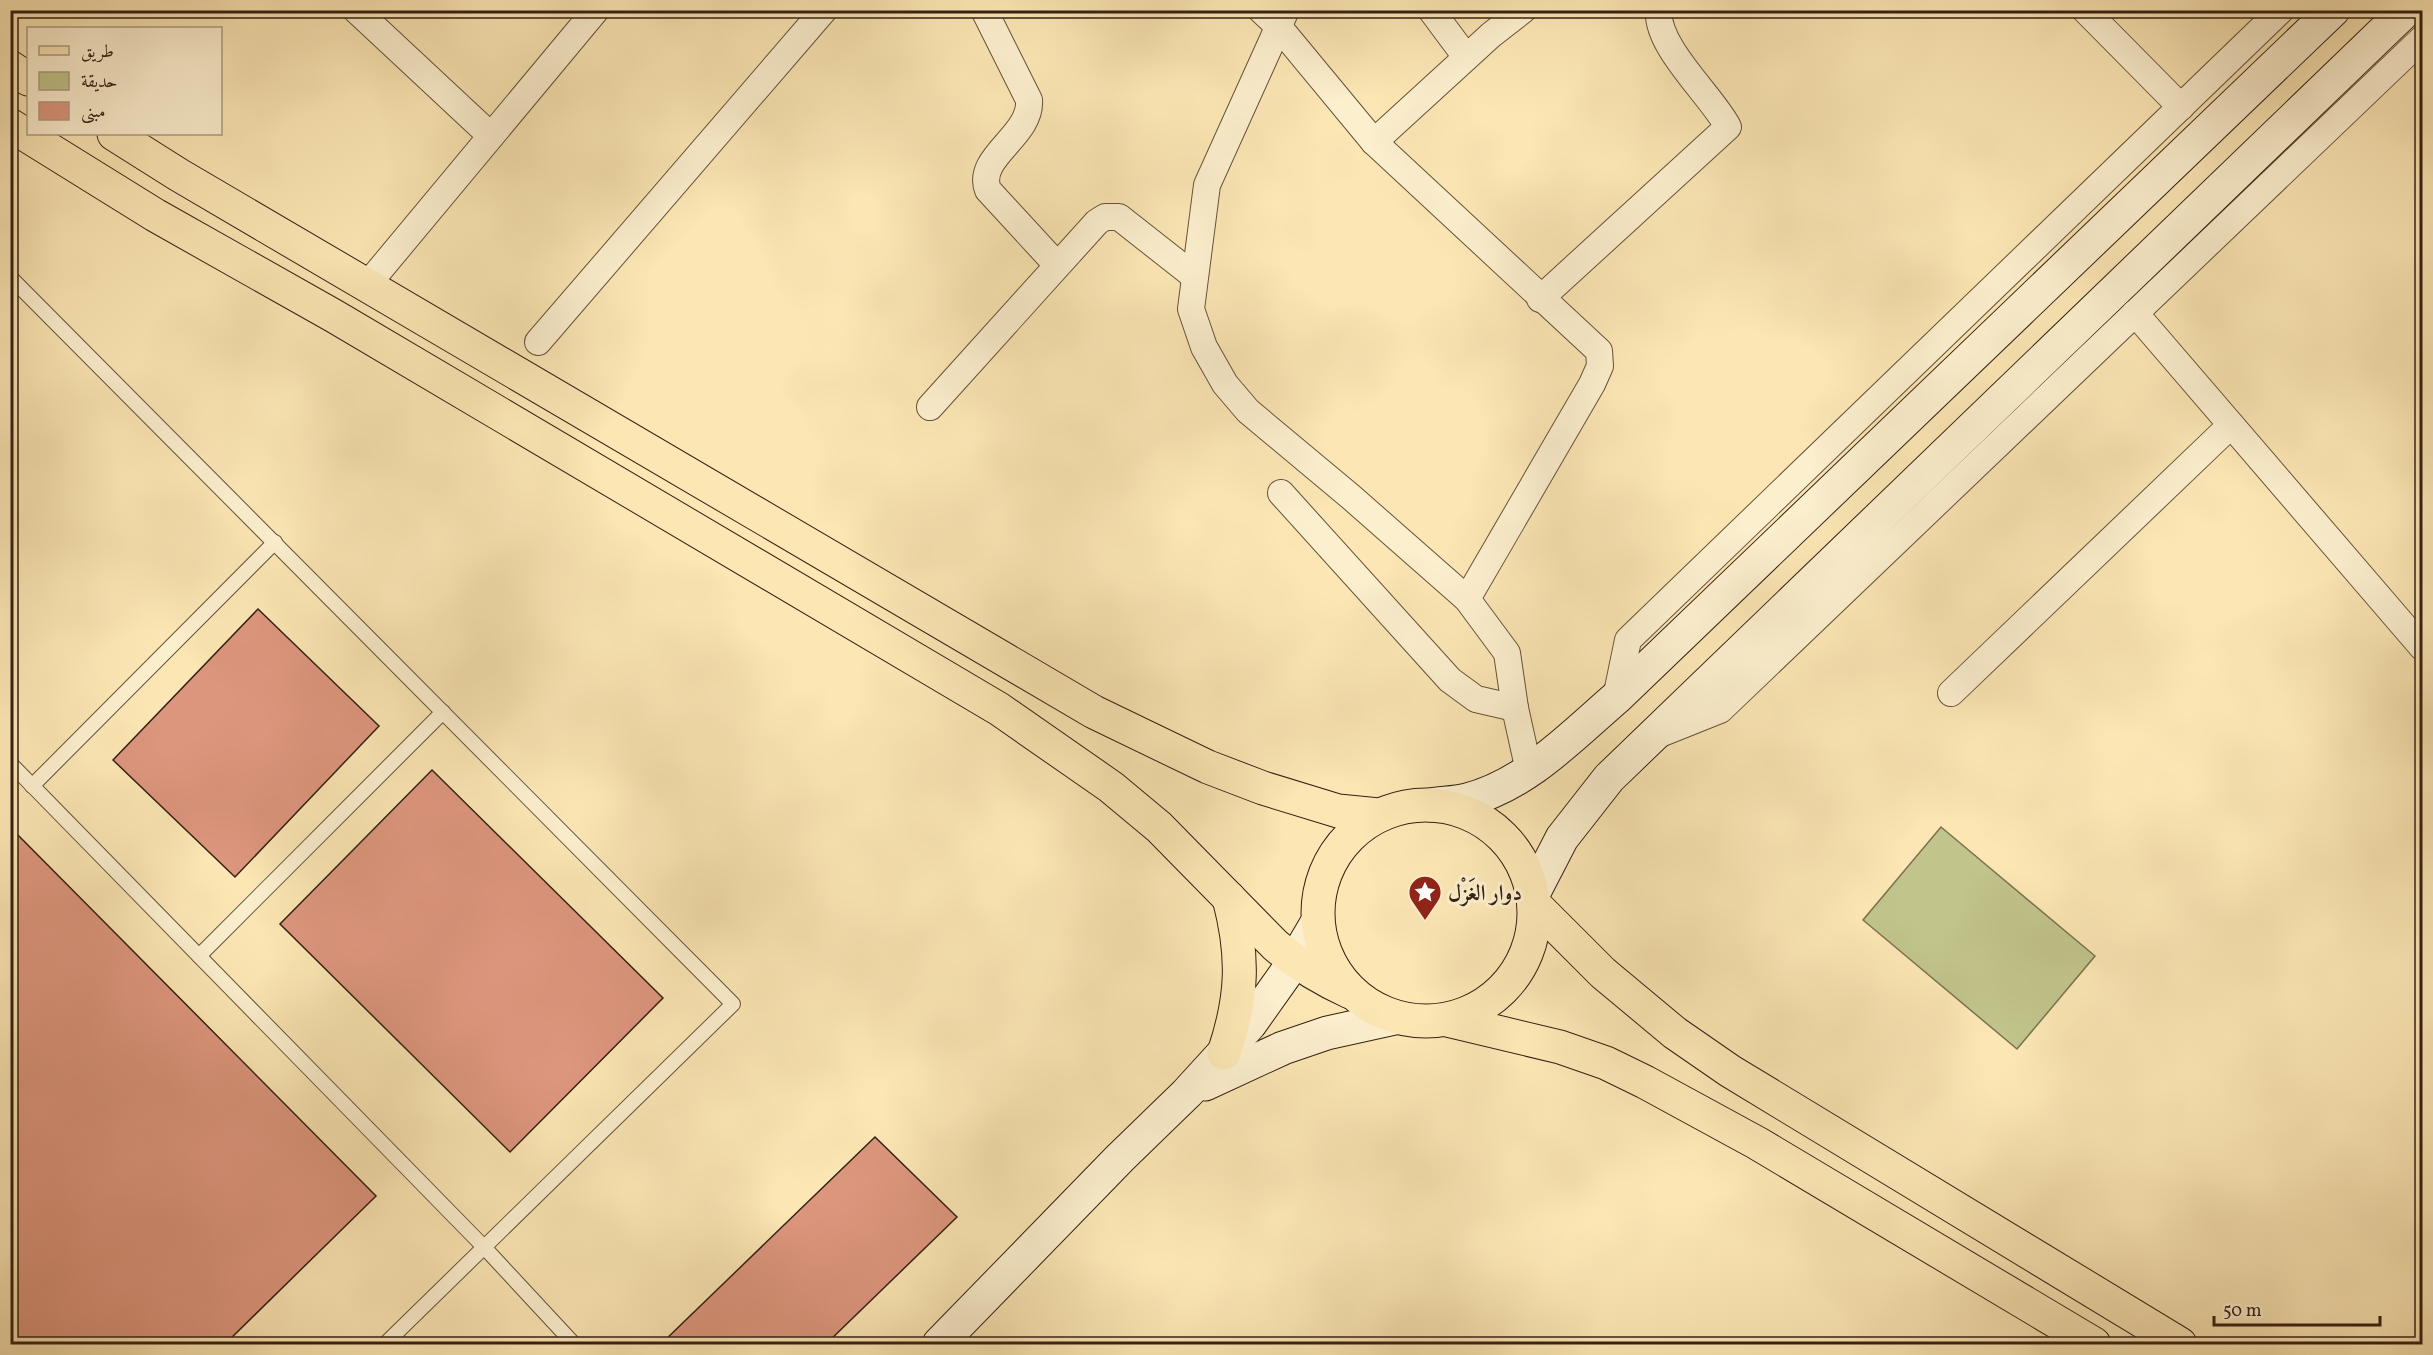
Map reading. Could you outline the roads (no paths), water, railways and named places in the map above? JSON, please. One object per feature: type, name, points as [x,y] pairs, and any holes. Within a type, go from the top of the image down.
[{"type":"main road","points":[[1350,992],[1334,972],[1322,948],[1317,922],[1318,897],[1325,871],[1338,848],[1356,829],[1379,815],[1404,807],[1468,800],[1502,786],[1529,771],[1616,698],[2333,10]]},
{"type":"main road","points":[[1533,900],[1562,838],[1609,778],[2406,10]]},
{"type":"main road","points":[[10,67],[27,78]]},
{"type":"main road","points":[[10,125],[155,214],[334,316],[999,709],[1111,787],[1159,827],[1294,962],[1321,979],[1350,992],[1371,1008],[1395,1018],[1421,1022],[1447,1020],[1480,1007],[1494,997],[1513,978],[1526,956],[1533,930],[1533,900],[1529,878],[1518,854],[1501,835],[1480,819],[1456,809],[1430,805]]},
{"type":"main road","points":[[116,135],[179,175],[1094,712],[1208,767],[1263,788],[1330,810],[1379,815]]},
{"type":"main road","points":[[1224,1053],[1234,1023],[1241,960],[1237,928],[1229,898]]},
{"type":"main road","points":[[1533,900],[1603,973],[1675,1034],[1977,1223],[2180,1344]]},
{"type":"main road","points":[[939,1344],[1224,1053],[1256,1016],[1294,962],[1317,922]]},
{"type":"main road","points":[[1187,1093],[1282,1048],[1327,1033],[1395,1018]]},
{"type":"main road","points":[[1447,1020],[1560,1047],[1606,1063],[1645,1082],[1757,1143],[2094,1344]]},
{"type":"street","points":[[357,10],[491,136]]},
{"type":"street","points":[[368,284],[596,10]]},
{"type":"street","points":[[538,342],[824,10]]},
{"type":"street","points":[[984,10],[1029,100],[1024,122],[990,166],[985,175],[985,182],[988,190],[1057,265]]},
{"type":"street","points":[[1431,10],[1467,57]]},
{"type":"street","points":[[1374,142],[1491,35],[1523,10]]},
{"type":"street","points":[[1540,299],[1728,127],[1675,54],[1658,21],[1659,10]]},
{"type":"street","points":[[2085,10],[2181,107]]},
{"type":"street","points":[[1616,698],[1628,640],[2282,10]]},
{"type":"street","points":[[1467,599],[1592,384],[1600,366],[1599,351],[1540,299],[1374,142],[1275,16],[1207,185],[1191,309],[1204,347],[1225,384],[1248,411],[1351,497],[1467,599],[1507,653],[1515,708],[1529,771]]},
{"type":"street","points":[[1652,737],[1720,710],[2207,247],[2422,39]]},
{"type":"street","points":[[930,407],[1057,265],[1097,222],[1105,217],[1112,215],[1119,217],[1194,276]]},
{"type":"street","points":[[2135,314],[2418,634]]},
{"type":"street","points":[[1951,693],[2231,425]]},
{"type":"street","points":[[1281,493],[1450,680],[1476,699],[1515,708]]},
{"type":"lane","points":[[10,277],[733,1004],[385,1344]]},
{"type":"lane","points":[[32,786],[275,542]]},
{"type":"lane","points":[[199,956],[443,712]]},
{"type":"lane","points":[[10,763],[483,1246],[574,1344]]},
{"type":"place","name":"دوار الغَزْل","points":[[1425,921]]}]
